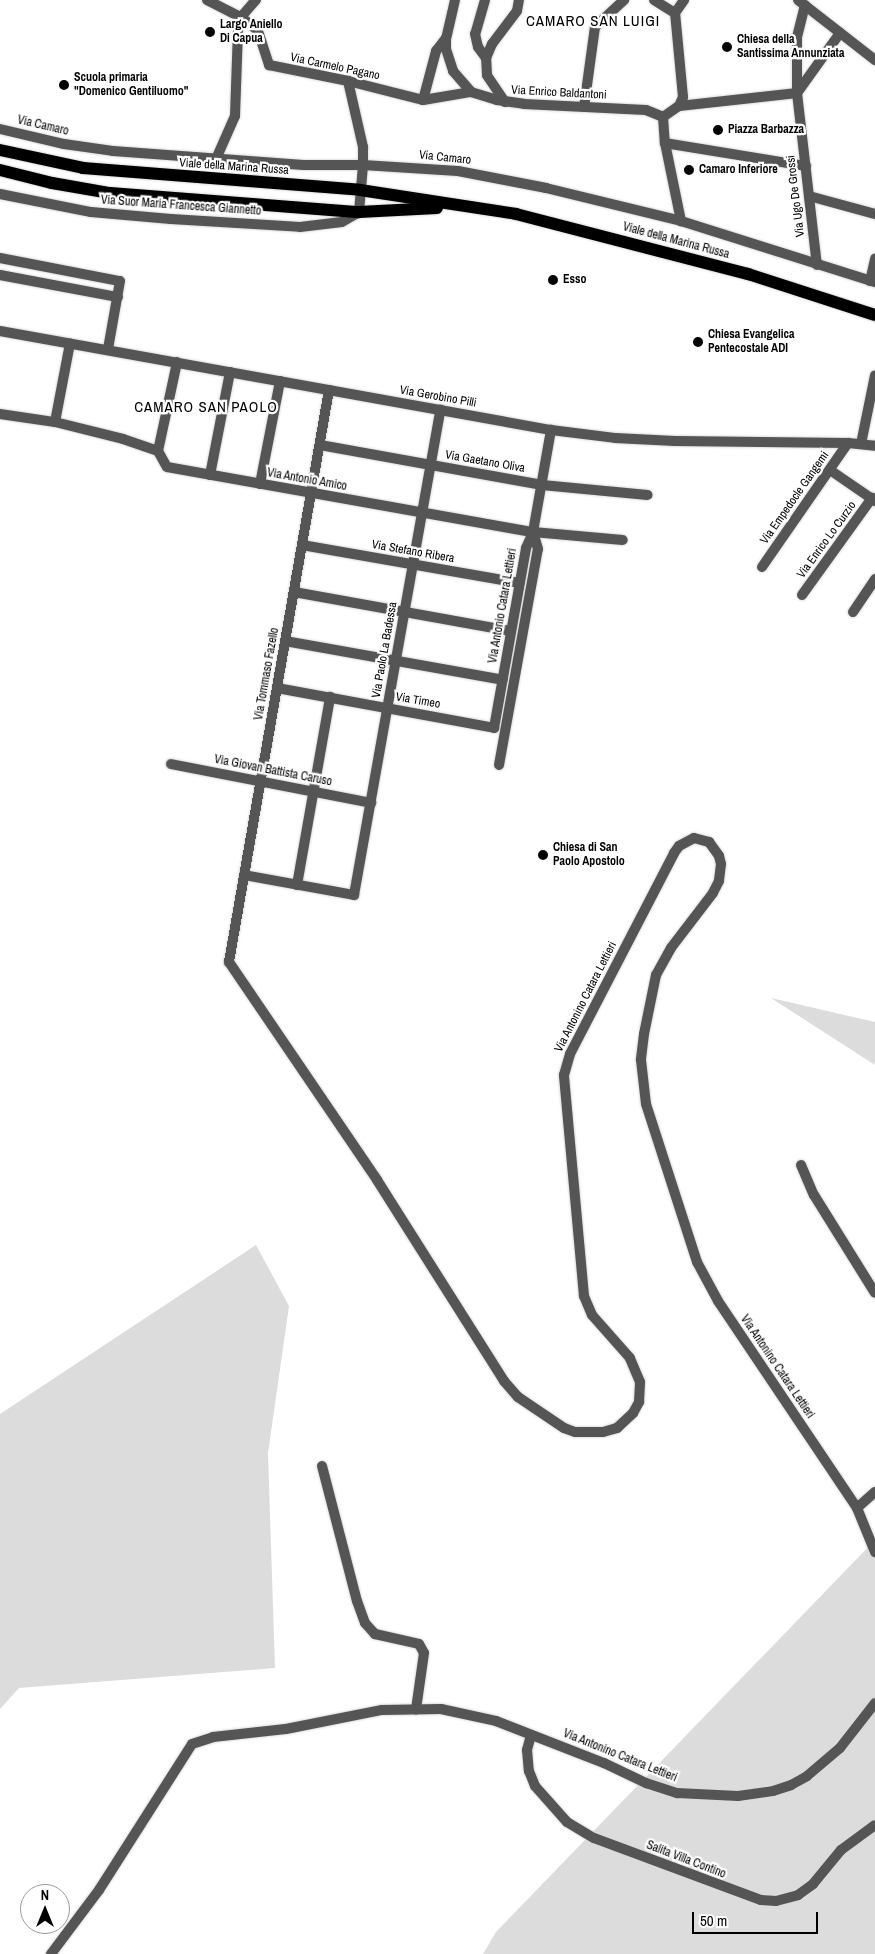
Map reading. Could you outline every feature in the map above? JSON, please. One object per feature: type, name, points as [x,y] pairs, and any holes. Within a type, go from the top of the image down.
[{"type":"main road","name":"Viale della Marina Russa","points":[[0,150],[49,162],[100,170],[360,190],[516,214],[748,274],[875,315]]},
{"type":"main road","name":"Viale della Marina Russa","points":[[0,170],[52,183],[101,192],[359,212],[467,207]]},
{"type":"street","name":"Via Carmelo Pagano","points":[[207,0],[241,17],[258,31],[269,65],[348,81],[423,100]]},
{"type":"street","points":[[216,159],[235,116],[238,28],[241,17],[256,0]]},
{"type":"street","points":[[455,0],[446,38],[446,49],[453,71],[471,92]]},
{"type":"street","points":[[485,0],[476,34],[478,47],[486,58]]},
{"type":"street","points":[[505,102],[487,75],[486,58],[492,44],[517,11],[519,0]]},
{"type":"street","points":[[584,107],[595,26],[624,0]]},
{"type":"street","points":[[654,0],[675,13]]},
{"type":"street","points":[[681,221],[665,143],[663,118],[679,106],[683,97],[675,13],[684,0]]},
{"type":"street","points":[[802,2],[875,60]]},
{"type":"street","name":"Via Ugo De Grossi","points":[[802,2],[797,37],[797,94],[817,265]]},
{"type":"street","points":[[679,106],[797,94],[840,33]]},
{"type":"street","points":[[423,100],[436,51],[446,38]]},
{"type":"street","points":[[348,81],[363,147],[359,212]]},
{"type":"street","name":"Via Enrico Baldantoni","points":[[423,100],[471,92],[505,102],[646,110],[663,118]]},
{"type":"street","name":"Via Camaro","points":[[0,129],[88,148],[304,165],[362,165],[458,171],[546,188],[681,221],[872,281]]},
{"type":"street","points":[[665,143],[806,166]]},
{"type":"street","name":"Via Suor Maria Francesca Giannetto","points":[[0,194],[47,204],[112,214],[300,227],[342,222],[359,212]]},
{"type":"street","points":[[808,196],[875,214]]},
{"type":"street","points":[[0,258],[120,281],[108,349]]},
{"type":"street","points":[[872,281],[875,259]]},
{"type":"street","points":[[0,275],[118,297]]},
{"type":"street","name":"Via Gerobino Pilli","points":[[0,331],[551,430],[615,438],[675,441],[848,443],[875,446]]},
{"type":"street","points":[[55,422],[70,343]]},
{"type":"street","points":[[158,451],[177,362]]},
{"type":"street","points":[[210,475],[230,372]]},
{"type":"street","points":[[861,444],[875,375]]},
{"type":"street","points":[[260,484],[280,381]]},
{"type":"street","name":"Via Tommaso Fazello","points":[[229,962],[329,390]]},
{"type":"street","name":"Via Paolo La Badessa","points":[[297,885],[354,895],[440,410]]},
{"type":"street","name":"Via Antonio Amico","points":[[0,414],[55,422],[107,434],[158,451],[167,467],[533,532],[623,540]]},
{"type":"street","name":"Via Antonio Catara Lettieri","points":[[494,728],[526,548],[533,532],[551,430]]},
{"type":"street","name":"Via Empedocle Gangemi","points":[[762,567],[848,443]]},
{"type":"street","name":"Via Gaetano Oliva","points":[[320,445],[542,485],[648,495]]},
{"type":"street","points":[[830,470],[873,500]]},
{"type":"street","name":"Via Enrico Lo Curzio","points":[[802,596],[873,500]]},
{"type":"street","points":[[499,765],[538,549],[533,532]]},
{"type":"street","name":"Via Stefano Ribera","points":[[302,545],[520,583]]},
{"type":"street","points":[[853,612],[875,579]]},
{"type":"street","points":[[294,592],[511,631]]},
{"type":"street","points":[[285,641],[503,680]]},
{"type":"street","name":"Via Timeo","points":[[277,688],[494,728]]},
{"type":"street","points":[[244,875],[297,885],[330,697]]},
{"type":"street","name":"Via Giovan Battista Caruso","points":[[171,764],[371,803]]},
{"type":"street","name":"Via Antonino Catara Lettieri","points":[[229,962],[377,1180],[504,1381],[518,1397],[564,1428],[589,1434],[603,1432],[617,1428],[633,1413],[639,1402],[640,1382],[630,1358],[592,1315],[584,1296],[564,1075],[570,1054],[674,853],[679,846],[694,838],[708,842],[719,856],[721,864],[719,882],[713,893],[671,948],[656,975],[644,1034],[641,1060],[646,1104],[698,1262],[718,1301],[857,1508],[875,1552]]},
{"type":"street","points":[[801,1165],[814,1195],[875,1293]]},
{"type":"street","points":[[322,1466],[357,1601],[365,1623],[375,1634],[419,1644],[424,1653],[416,1709]]},
{"type":"street","points":[[857,1508],[875,1492]]},
{"type":"street","name":"Via Antonino Catara Lettieri","points":[[51,1954],[119,1861],[192,1744],[213,1737],[271,1731],[365,1712],[441,1709],[476,1715],[604,1763],[646,1783],[677,1793],[693,1795],[755,1794],[791,1785],[807,1776],[845,1742],[875,1703]]},
{"type":"street","name":"Salita Villa Contino","points":[[531,1735],[527,1760],[535,1786],[567,1822],[594,1838],[751,1898],[776,1901],[798,1895],[813,1884],[841,1850],[875,1825]]},
{"type":"shaded area","points":[[771,998],[875,1022],[875,1065]]},
{"type":"shaded area","points":[[256,1245],[289,1306],[268,1453],[275,1668],[19,1688],[0,1709],[0,1414]]},
{"type":"shaded area","points":[[875,1540],[875,1954],[483,1954],[496,1932]]},
{"type":"place","name":"Largo Aniello Di Capua","points":[[210,32]]},
{"type":"place","name":"Chiesa della Santissima Annunziata","points":[[727,47]]},
{"type":"place","name":"Scuola primaria \"Domenico Gentiluomo\"","points":[[64,85]]},
{"type":"place","name":"Piazza Barbazza","points":[[718,130]]},
{"type":"place","name":"Camaro Inferiore","points":[[689,170]]},
{"type":"place","name":"Esso","points":[[553,280]]},
{"type":"place","name":"Chiesa Evangelica Pentecostale ADI","points":[[698,342]]},
{"type":"place","name":"Chiesa di San Paolo Apostolo","points":[[543,855]]},
{"type":"district","name":"CAMARO SAN LUIGI","points":[[593,21]]},
{"type":"district","name":"CAMARO SAN PAOLO","points":[[206,407]]}]
